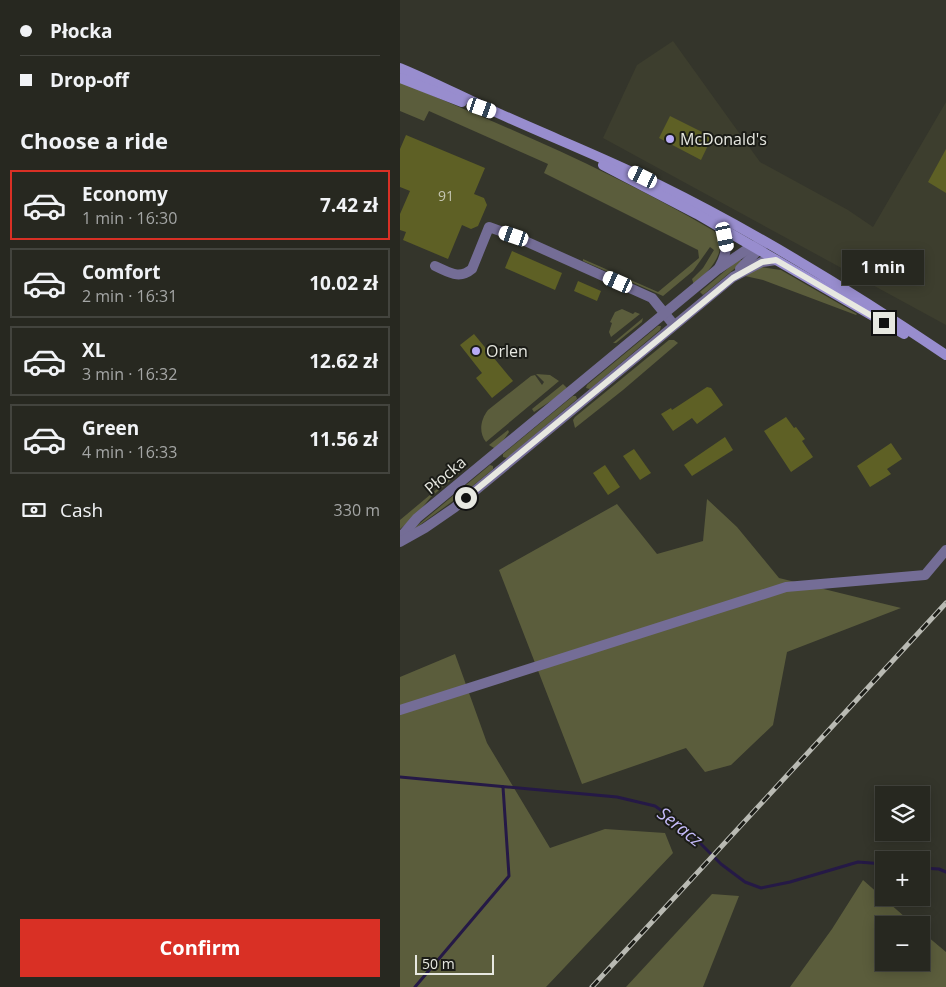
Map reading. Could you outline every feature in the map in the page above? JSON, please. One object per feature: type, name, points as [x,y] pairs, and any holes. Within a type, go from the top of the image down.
[{"type":"main road","points":[[400,68],[497,113],[611,162],[701,206],[776,260],[869,315],[946,356]]},
{"type":"main road","points":[[400,78],[439,94],[497,113]]},
{"type":"main road","points":[[567,144],[719,227],[759,246],[879,310],[946,356]]},
{"type":"street","points":[[436,266],[458,275],[466,274],[472,269],[489,227],[514,236],[652,298],[674,325]]},
{"type":"street","name":"Płocka","points":[[718,269],[727,247],[725,237],[719,227]]},
{"type":"street","name":"Płocka","points":[[400,538],[418,518],[718,269],[759,246]]},
{"type":"street","name":"Płocka","points":[[733,278],[759,246]]},
{"type":"street","name":"Płocka","points":[[400,542],[454,508],[733,278],[762,262],[776,260]]},
{"type":"street","points":[[577,385],[588,398]]},
{"type":"street","name":"Płocka","points":[[489,458],[503,467]]},
{"type":"street","points":[[400,710],[786,587],[925,575],[946,550]]},
{"type":"shaded area","points":[[673,41],[760,162],[848,210],[873,227],[946,102],[946,325],[603,138],[637,65]]},
{"type":"green space","points":[[400,82],[560,151],[638,189],[714,231],[719,238],[720,246],[716,260],[694,285],[692,279],[703,268],[714,250],[710,247],[693,271],[663,296],[583,261],[583,259],[658,292],[699,258],[698,250],[544,173],[548,164],[429,111],[424,121],[400,111]]},
{"type":"green space","points":[[738,260],[742,260],[739,265],[703,295],[700,292]]},
{"type":"green space","points":[[761,267],[781,270],[857,314],[763,280],[745,276]]},
{"type":"green space","points":[[622,309],[633,314],[635,312],[640,314],[611,337],[609,332],[612,323],[610,322],[615,312]]},
{"type":"green space","points":[[643,318],[642,322],[616,343],[613,343]]},
{"type":"green space","points":[[658,326],[661,326],[660,330],[590,389],[586,388],[587,385]]},
{"type":"green space","points":[[669,340],[674,340],[678,343],[575,428],[573,420],[575,417]]},
{"type":"green space","points":[[536,374],[550,375],[559,381],[486,442],[481,426],[488,410],[531,376],[535,375],[542,385],[544,382]]},
{"type":"green space","points":[[563,384],[567,388],[566,391],[534,412],[532,409]]},
{"type":"green space","points":[[573,396],[576,396],[577,399],[507,458],[503,457],[503,454]]},
{"type":"green space","points":[[508,430],[509,432],[498,448],[489,445]]},
{"type":"green space","points":[[467,464],[465,468],[431,497],[415,516],[400,529],[400,520]]},
{"type":"green space","points":[[490,465],[493,466],[493,469],[464,493],[406,535]]},
{"type":"green space","points":[[707,499],[737,527],[779,578],[901,608],[787,652],[773,725],[731,765],[705,772],[686,748],[582,784],[499,570],[617,504],[657,554],[703,541]]},
{"type":"green space","points":[[455,654],[487,743],[550,848],[605,829],[665,833],[673,853],[546,987],[400,987],[400,677]]},
{"type":"green space","points":[[863,880],[875,891],[875,906],[892,906],[904,916],[875,916],[875,971],[930,971],[930,939],[946,952],[946,987],[790,987],[832,929]]},
{"type":"green space","points":[[712,894],[739,896],[703,987],[626,987]]},
{"type":"building","points":[[670,116],[712,137],[701,160],[659,138]]},
{"type":"building","points":[[406,135],[485,168],[474,194],[484,198],[487,205],[478,226],[471,229],[462,225],[448,259],[403,240],[406,232],[400,230],[400,214],[410,191],[400,187],[400,149]]},
{"type":"building","points":[[946,149],[946,193],[928,182]]},
{"type":"building","points":[[512,251],[562,273],[555,290],[505,268]]},
{"type":"building","points":[[578,281],[601,291],[597,301],[574,291]]},
{"type":"building","points":[[474,334],[513,381],[492,398],[476,378],[482,373],[460,345]]},
{"type":"building","points":[[707,387],[711,388],[723,405],[697,424],[692,418],[673,431],[661,414],[671,408],[672,410]]},
{"type":"building","points":[[786,417],[805,439],[802,441],[813,457],[791,472],[764,431]]},
{"type":"building","points":[[725,437],[733,450],[692,476],[684,465]]},
{"type":"building","points":[[891,443],[902,459],[887,469],[891,474],[870,487],[857,466]]},
{"type":"building","points":[[634,449],[651,473],[640,480],[623,456]]},
{"type":"building","points":[[605,465],[620,487],[608,495],[593,473]]},
{"type":"waterway","name":"Seracz","points":[[400,777],[617,797],[655,806],[682,825],[721,864],[745,882],[761,888],[790,882],[858,862],[875,863]]},
{"type":"waterway","points":[[415,987],[509,876],[503,787]]},
{"type":"waterway","name":"Seracz","points":[[930,868],[946,872]]},
{"type":"railway","points":[[592,987],[946,603]]},
{"type":"place","name":"McDonald's","points":[[670,139]]},
{"type":"place","name":"Orlen","points":[[476,351]]},
{"type":"route","points":[[466,498],[674,325],[733,278],[762,262],[776,260],[884,323]]}]
